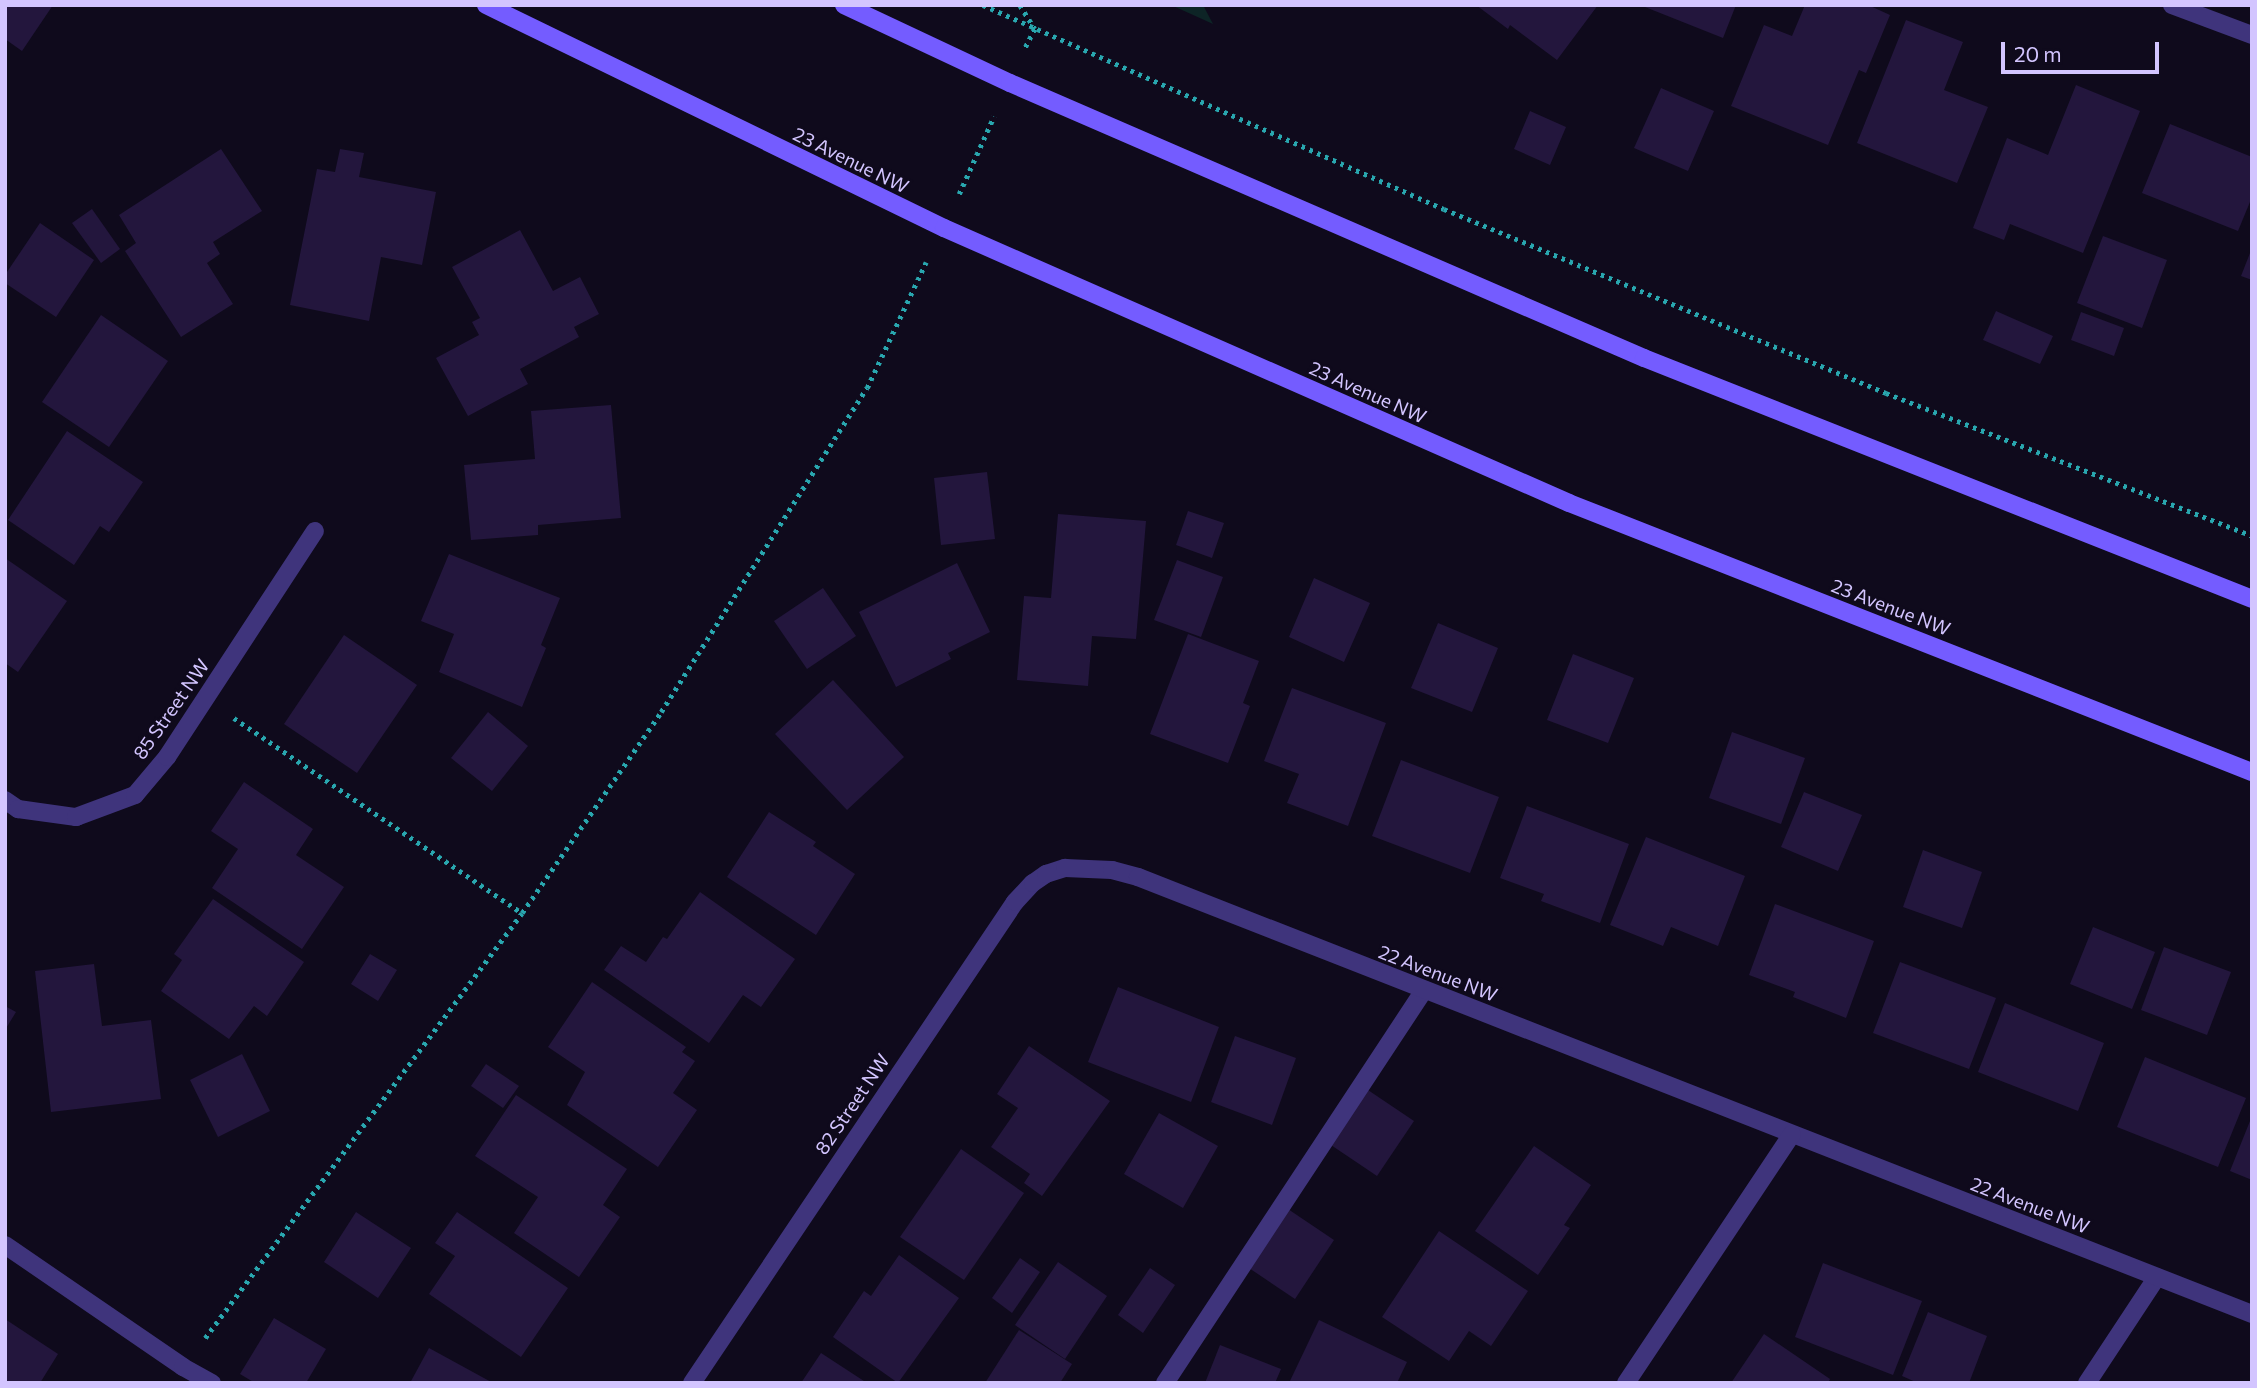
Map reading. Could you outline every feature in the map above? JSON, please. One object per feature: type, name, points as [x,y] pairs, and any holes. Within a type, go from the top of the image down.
[{"type":"main road","name":"23 Avenue NW","points":[[486,5],[944,228],[1569,503],[2252,772]]},
{"type":"main road","points":[[844,5],[1010,83],[1644,358],[2252,598]]},
{"type":"street","points":[[2172,5],[2252,35]]},
{"type":"street","name":"85 Street NW","points":[[5,800],[18,809],[76,817],[135,795],[167,757],[315,531]]},
{"type":"street","name":"22 Avenue NW","points":[[1065,868],[1112,870],[1138,877],[2252,1314]]},
{"type":"street","name":"82 Street NW","points":[[692,1383],[1015,902],[1032,883],[1046,874],[1065,868]]},
{"type":"street","points":[[1166,1383],[1424,990]]},
{"type":"street","points":[[1626,1383],[1792,1134]]},
{"type":"street","points":[[5,1245],[183,1367],[212,1383]]},
{"type":"street","points":[[2087,1383],[2157,1278]]},
{"type":"path","points":[[983,5],[1444,209],[1886,393],[2252,536]]},
{"type":"path","points":[[1020,5],[1035,29]]},
{"type":"path","points":[[1024,51],[1035,29]]},
{"type":"path","points":[[956,201],[996,113]]},
{"type":"path","points":[[183,1367],[522,913],[661,712],[867,388],[926,262]]},
{"type":"path","points":[[225,712],[522,913]]},
{"type":"green space","points":[[1171,5],[1203,5],[1213,24]]},
{"type":"building","points":[[5,5],[53,5],[22,51],[5,39]]},
{"type":"building","points":[[1476,5],[1598,5],[1557,60],[1510,25],[1508,29]]},
{"type":"building","points":[[1640,5],[1736,5],[1723,38]]},
{"type":"building","points":[[1805,5],[1868,5],[1890,15],[1866,73],[1859,70],[1828,145],[1731,106],[1764,25],[1792,36]]},
{"type":"building","points":[[1906,20],[1963,42],[1944,90],[1988,107],[1957,183],[1857,143]]},
{"type":"building","points":[[2076,85],[2140,111],[2083,253],[2010,224],[2004,240],[1973,228],[2007,138],[2048,155]]},
{"type":"building","points":[[1661,88],[1714,111],[1688,171],[1634,148]]},
{"type":"building","points":[[1530,111],[1566,127],[1550,165],[1514,149]]},
{"type":"building","points":[[2170,124],[2252,157],[2252,197],[2238,231],[2142,193]]},
{"type":"building","points":[[221,149],[262,211],[213,242],[220,254],[207,263],[233,304],[181,337],[125,251],[136,243],[119,215]]},
{"type":"building","points":[[340,149],[364,153],[359,177],[436,192],[422,265],[381,257],[369,321],[290,305],[317,169],[335,172]]},
{"type":"building","points":[[92,209],[120,249],[101,263],[72,223]]},
{"type":"building","points":[[40,223],[94,260],[56,317],[5,283],[5,275]]},
{"type":"building","points":[[520,230],[553,291],[580,277],[599,314],[574,327],[579,337],[520,369],[528,384],[468,416],[436,358],[479,335],[472,322],[480,318],[452,267]]},
{"type":"building","points":[[2103,236],[2167,260],[2142,328],[2077,303]]},
{"type":"building","points":[[2252,248],[2252,280],[2241,276]]},
{"type":"building","points":[[1996,311],[2053,336],[2040,364],[1983,340]]},
{"type":"building","points":[[2081,312],[2124,328],[2114,356],[2071,340]]},
{"type":"building","points":[[101,315],[168,361],[109,447],[42,402]]},
{"type":"building","points":[[611,405],[621,518],[538,525],[538,535],[471,540],[464,465],[535,459],[531,411]]},
{"type":"building","points":[[67,431],[143,482],[109,532],[100,526],[74,565],[8,520]]},
{"type":"building","points":[[987,472],[995,539],[941,545],[934,478]]},
{"type":"building","points":[[1188,511],[1224,523],[1212,558],[1176,545]]},
{"type":"building","points":[[1058,514],[1146,521],[1136,639],[1092,636],[1088,686],[1017,680],[1024,596],[1051,598]]},
{"type":"building","points":[[449,554],[560,598],[541,645],[546,648],[522,707],[439,672],[454,634],[421,621]]},
{"type":"building","points":[[5,558],[67,601],[18,672],[5,663]]},
{"type":"building","points":[[1177,560],[1223,577],[1201,637],[1154,620]]},
{"type":"building","points":[[957,563],[990,632],[948,653],[951,659],[896,687],[859,612]]},
{"type":"building","points":[[1314,578],[1370,603],[1344,662],[1289,637]]},
{"type":"building","points":[[823,588],[856,636],[807,669],[774,621]]},
{"type":"building","points":[[1438,623],[1498,648],[1472,712],[1411,688]]},
{"type":"building","points":[[1188,634],[1259,661],[1243,703],[1250,706],[1228,763],[1150,734]]},
{"type":"building","points":[[344,635],[417,685],[357,773],[284,724]]},
{"type":"building","points":[[1573,654],[1634,678],[1608,743],[1547,720]]},
{"type":"building","points":[[833,680],[904,757],[847,810],[775,734]]},
{"type":"building","points":[[1292,688],[1386,723],[1348,826],[1287,803],[1299,774],[1264,761]]},
{"type":"building","points":[[488,712],[528,746],[492,791],[451,758]]},
{"type":"building","points":[[1732,732],[1805,758],[1781,824],[1709,798]]},
{"type":"building","points":[[1401,760],[1499,797],[1470,873],[1372,836]]},
{"type":"building","points":[[244,782],[313,829],[296,855],[344,887],[302,949],[212,888],[238,849],[211,831]]},
{"type":"building","points":[[1804,792],[1862,815],[1838,871],[1781,847]]},
{"type":"building","points":[[1527,806],[1629,844],[1600,923],[1541,901],[1544,894],[1500,878]]},
{"type":"building","points":[[769,812],[816,842],[813,846],[855,874],[816,935],[727,877]]},
{"type":"building","points":[[1646,837],[1745,876],[1718,946],[1671,927],[1663,946],[1610,925]]},
{"type":"building","points":[[1923,850],[1982,872],[1962,928],[1903,907]]},
{"type":"building","points":[[700,892],[795,959],[761,1007],[743,995],[709,1043],[604,970],[621,946],[646,962],[663,937],[667,939]]},
{"type":"building","points":[[213,899],[304,962],[267,1016],[254,1006],[229,1039],[161,991],[182,960],[174,954]]},
{"type":"building","points":[[1775,904],[1874,941],[1846,1018],[1793,997],[1795,992],[1749,975]]},
{"type":"building","points":[[2093,927],[2155,952],[2132,1009],[2070,984]]},
{"type":"building","points":[[2164,947],[2231,972],[2207,1035],[2141,1010]]},
{"type":"building","points":[[370,954],[397,970],[378,1001],[351,984]]},
{"type":"building","points":[[1900,962],[1996,998],[1969,1069],[1873,1033]]},
{"type":"building","points":[[94,964],[102,1026],[151,1020],[161,1099],[51,1112],[35,971]]},
{"type":"building","points":[[592,982],[686,1047],[682,1052],[695,1061],[673,1093],[697,1110],[658,1167],[567,1105],[585,1072],[548,1047]]},
{"type":"building","points":[[1118,987],[1219,1027],[1191,1102],[1088,1062]]},
{"type":"building","points":[[2005,1003],[2104,1043],[2078,1111],[1978,1072]]},
{"type":"building","points":[[5,1006],[16,1012],[5,1030]]},
{"type":"building","points":[[1235,1036],[1296,1058],[1272,1125],[1211,1102]]},
{"type":"building","points":[[1029,1046],[1110,1101],[1042,1196],[1024,1183],[1030,1174],[991,1147],[1018,1108],[997,1094]]},
{"type":"building","points":[[242,1054],[270,1111],[218,1137],[190,1080]]},
{"type":"building","points":[[2145,1057],[2246,1098],[2218,1167],[2117,1127]]},
{"type":"building","points":[[486,1064],[519,1086],[503,1108],[471,1086]]},
{"type":"building","points":[[1362,1086],[1414,1121],[1377,1176],[1325,1141]]},
{"type":"building","points":[[516,1095],[627,1169],[603,1205],[620,1217],[579,1277],[514,1233],[538,1197],[475,1156]]},
{"type":"building","points":[[1159,1113],[1218,1146],[1183,1208],[1124,1174]]},
{"type":"building","points":[[2252,1116],[2252,1180],[2230,1171]]},
{"type":"building","points":[[1534,1146],[1591,1185],[1564,1225],[1570,1228],[1538,1275],[1475,1231]]},
{"type":"building","points":[[961,1149],[1024,1193],[964,1280],[900,1237]]},
{"type":"building","points":[[1282,1205],[1334,1240],[1295,1299],[1243,1264]]},
{"type":"building","points":[[356,1212],[411,1248],[378,1298],[324,1262]]},
{"type":"building","points":[[457,1212],[568,1288],[521,1357],[429,1294],[455,1256],[435,1243]]},
{"type":"building","points":[[1439,1231],[1528,1291],[1491,1346],[1469,1331],[1449,1361],[1382,1317]]},
{"type":"building","points":[[899,1255],[959,1298],[898,1383],[833,1337],[864,1291],[871,1296]]},
{"type":"building","points":[[1020,1258],[1040,1272],[1012,1313],[992,1298]]},
{"type":"building","points":[[1058,1262],[1107,1296],[1065,1359],[1015,1325]]},
{"type":"building","points":[[1823,1263],[1922,1301],[1893,1375],[1795,1337]]},
{"type":"building","points":[[1150,1268],[1175,1285],[1143,1333],[1118,1315]]},
{"type":"building","points":[[1928,1312],[1987,1336],[1969,1383],[1918,1383],[1902,1376]]},
{"type":"building","points":[[274,1318],[326,1349],[306,1383],[255,1383],[240,1374]]},
{"type":"building","points":[[5,1319],[58,1354],[40,1383],[5,1383]]},
{"type":"building","points":[[1319,1320],[1407,1362],[1397,1383],[1289,1383]]},
{"type":"building","points":[[1019,1330],[1072,1364],[1060,1383],[985,1383]]},
{"type":"building","points":[[1764,1334],[1830,1379],[1828,1383],[1731,1383]]},
{"type":"building","points":[[1220,1345],[1281,1369],[1275,1383],[1205,1383]]},
{"type":"building","points":[[429,1348],[493,1383],[410,1383]]},
{"type":"building","points":[[821,1353],[867,1383],[801,1383]]}]
